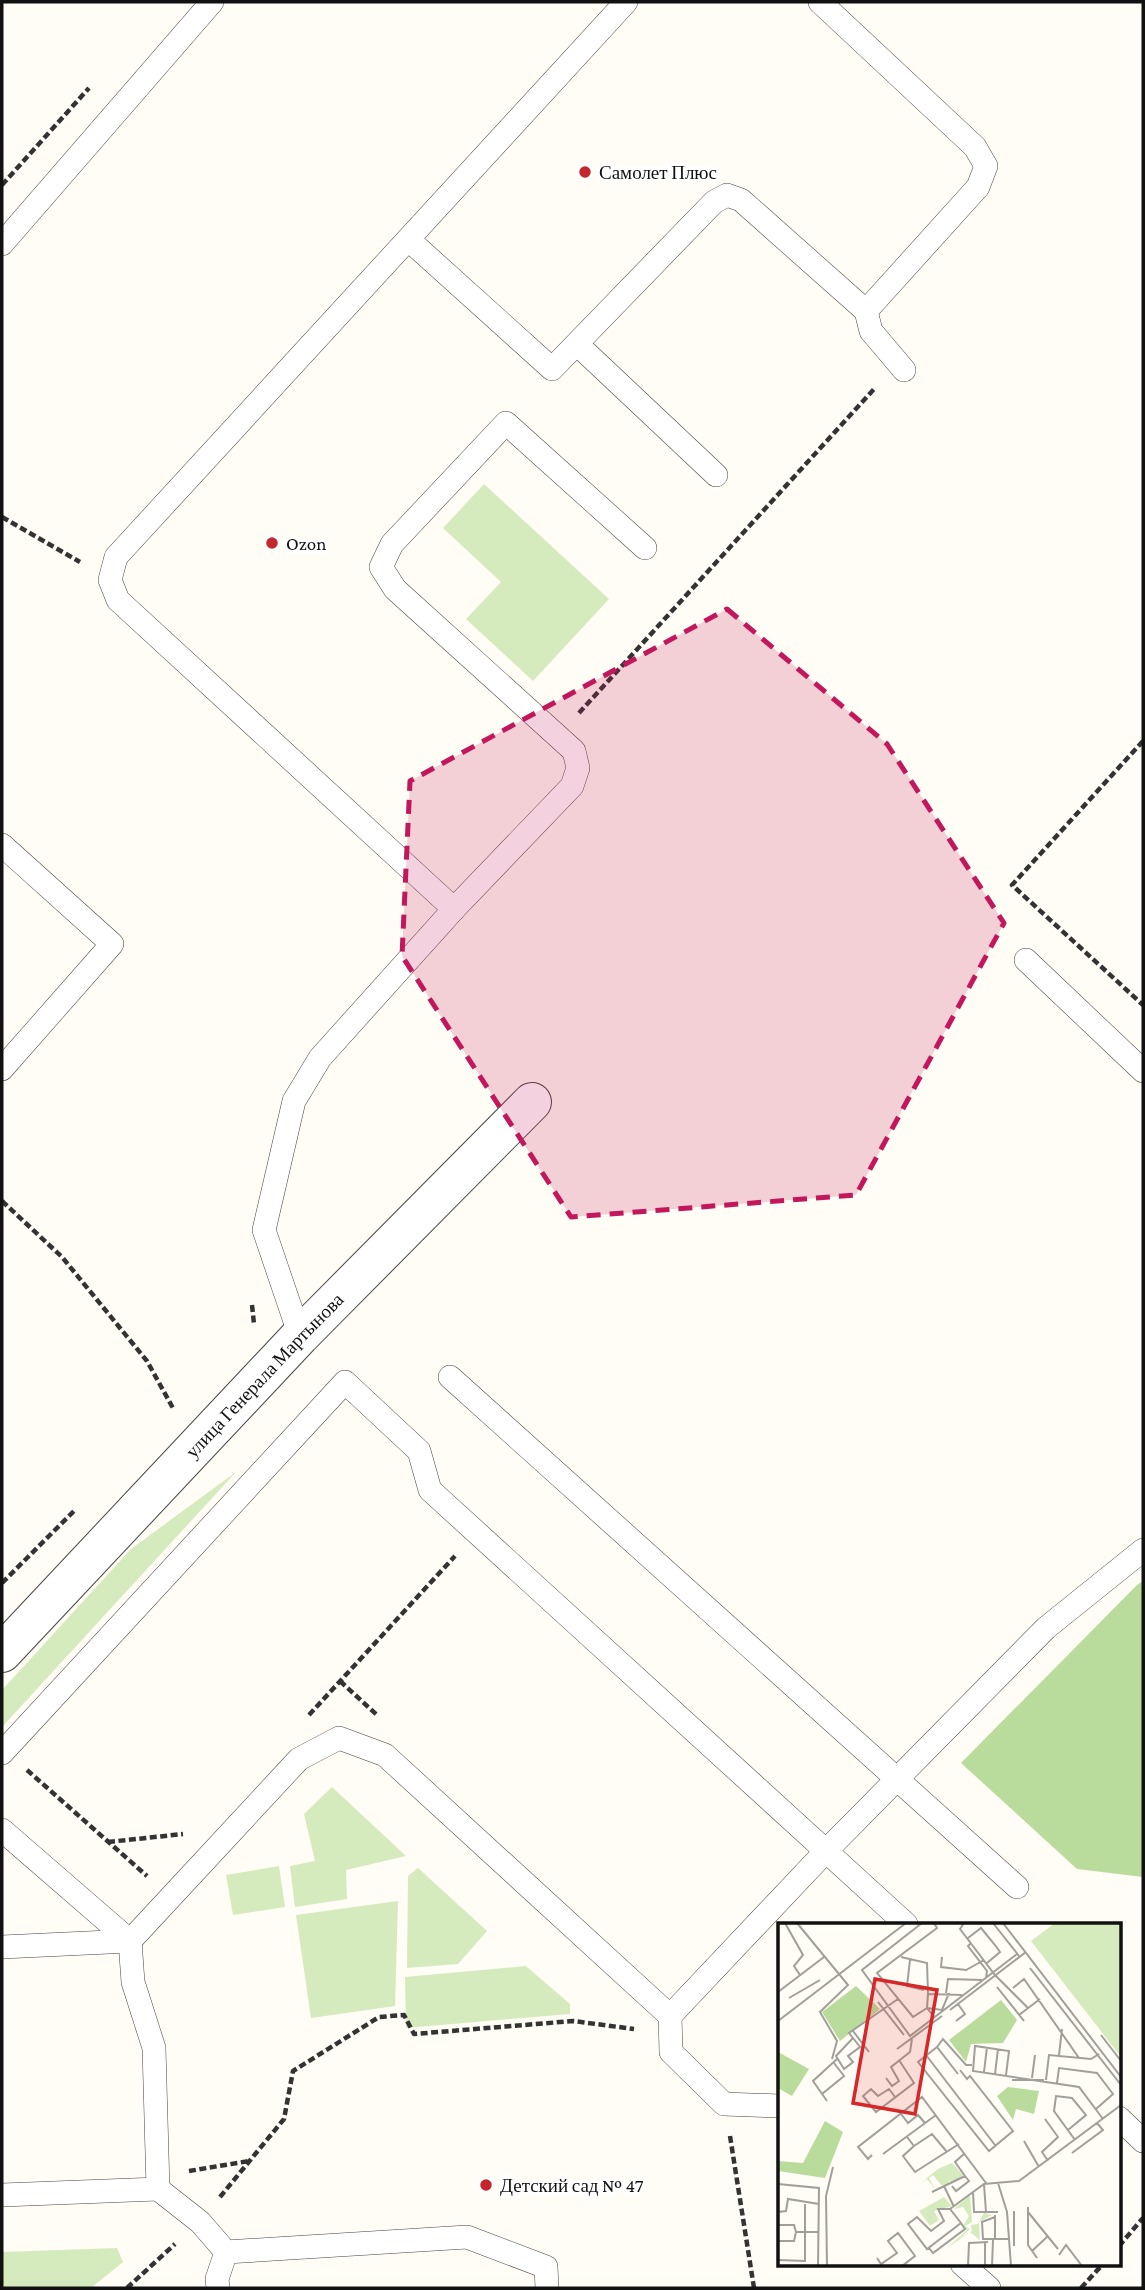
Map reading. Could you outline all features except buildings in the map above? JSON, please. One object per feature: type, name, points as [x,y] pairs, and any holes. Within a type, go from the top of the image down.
[{"type":"street","name":"улица Генерала Мартынова","points":[[2,1653],[299,1336],[532,1102]]},
{"type":"lane","points":[[2,244],[212,2]]},
{"type":"lane","points":[[454,909],[118,600],[110,580],[116,557],[626,2]]},
{"type":"lane","points":[[820,2],[975,147],[986,166],[978,187],[866,311]]},
{"type":"lane","points":[[409,240],[552,369],[714,202],[727,195],[741,200],[866,311],[872,331],[901,367]]},
{"type":"lane","points":[[578,345],[716,475]]},
{"type":"lane","points":[[299,1336],[264,1230],[294,1101],[320,1058],[454,909],[572,786],[578,768],[574,751],[395,589],[382,567],[391,544],[506,423],[645,548]]},
{"type":"lane","points":[[2,845],[112,944],[2,1069]]},
{"type":"lane","points":[[1026,960],[1143,1071]]},
{"type":"lane","points":[[450,1377],[1017,1887]]},
{"type":"lane","points":[[3,1752],[345,1382],[419,1451],[429,1490],[905,1923]]},
{"type":"lane","points":[[778,2106],[724,2104],[671,2052],[670,2025],[826,1851],[1046,1628],[1143,1550]]},
{"type":"lane","points":[[2,1947],[130,1941],[299,1759],[339,1738],[385,1755],[670,2025]]},
{"type":"lane","points":[[2,1829],[130,1941],[133,1982],[154,2048],[158,2182],[200,2222],[226,2252]]},
{"type":"lane","points":[[1120,2119],[1143,2141]]},
{"type":"lane","points":[[2,2195],[158,2182]]},
{"type":"lane","points":[[226,2252],[467,2237],[546,2267],[547,2288]]},
{"type":"lane","points":[[218,2288],[217,2279],[226,2252]]},
{"type":"lane","points":[[964,2266],[989,2288]]},
{"type":"path","points":[[2,186],[93,83]]},
{"type":"path","points":[[558,737],[901,367]]},
{"type":"path","points":[[2,517],[110,580]]},
{"type":"path","points":[[1143,741],[1012,885],[1143,1005]]},
{"type":"path","points":[[2,1200],[62,1257],[147,1361],[194,1448]]},
{"type":"path","points":[[3,1752],[171,1897]]},
{"type":"path","points":[[108,1842],[188,1833]]},
{"type":"path","points":[[127,2288],[200,2222],[284,2119],[293,2071],[379,2017],[404,2015],[414,2034],[573,2021],[670,2025]]},
{"type":"path","points":[[724,2104],[754,2288]]},
{"type":"path","points":[[158,2182],[250,2161]]},
{"type":"path","points":[[1120,2245],[1143,2218]]},
{"type":"path","points":[[1081,2288],[1100,2266]]},
{"type":"highlighted area","points":[[727,609],[887,744],[1004,923],[856,1195],[571,1217],[402,956],[410,781]]},
{"type":"green space","points":[[484,484],[609,599],[533,681],[466,619],[501,582],[443,528]]},
{"type":"green space","points":[[236,1472],[2,1727],[2,1690],[131,1549]]},
{"type":"green space","points":[[1143,1581],[1143,1877],[1077,1869],[961,1763]]},
{"type":"green space","points":[[332,1787],[406,1856],[346,1870],[347,1899],[295,1907],[290,1866],[315,1861],[304,1814]]},
{"type":"green space","points":[[279,1866],[285,1907],[233,1915],[226,1875]]},
{"type":"green space","points":[[418,1868],[487,1931],[458,1964],[407,1968],[408,1876]]},
{"type":"green space","points":[[398,1901],[395,2006],[311,2018],[296,1915]]},
{"type":"green space","points":[[526,1966],[570,2004],[570,2014],[406,2028],[405,1977]]},
{"type":"green space","points":[[117,2248],[123,2262],[91,2288],[2,2288],[2,2252]]},
{"type":"place","name":"Самолет Плюс","points":[[585,172]]},
{"type":"place","name":"Ozon","points":[[272,543]]},
{"type":"place","name":"Детский сад № 47","points":[[486,2185]]}]
